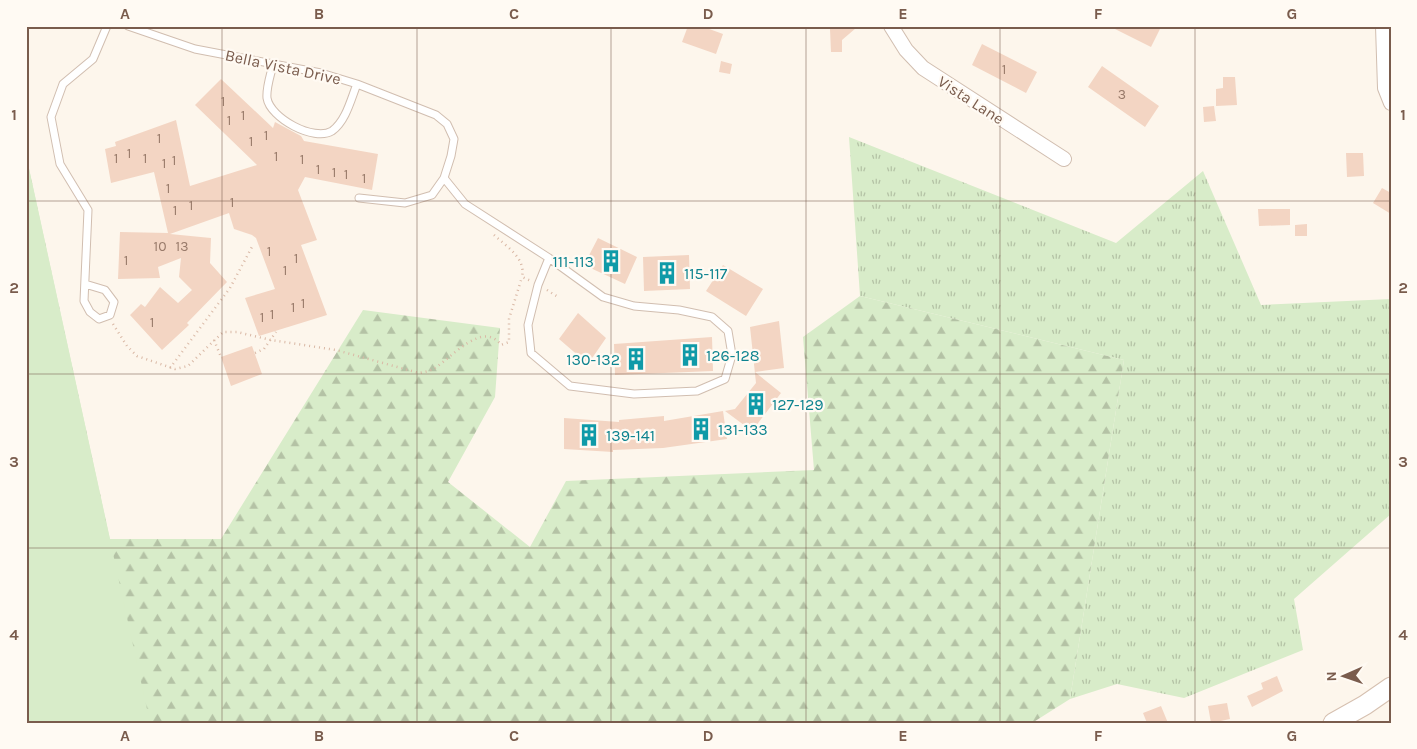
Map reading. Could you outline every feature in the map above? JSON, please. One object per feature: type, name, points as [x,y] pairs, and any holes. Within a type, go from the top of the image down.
[{"type":"street","name":"Vista Lane","points":[[891,26],[906,50],[923,68],[1064,159]]},
{"type":"street","points":[[1383,26],[1385,88],[1391,103]]},
{"type":"street","points":[[1333,723],[1365,705],[1391,687]]},
{"type":"lane","points":[[86,284],[105,290],[114,302],[110,315],[99,319],[90,312],[84,301],[88,210],[60,164],[52,117],[63,84],[93,59],[107,26]]},
{"type":"lane","name":"Bella Vista Drive","points":[[128,26],[195,49],[320,73],[357,84],[436,115],[447,124],[454,139],[444,178]]},
{"type":"lane","points":[[273,64],[267,98],[270,107],[281,120],[312,133],[324,134],[332,131],[340,122],[357,84]]},
{"type":"lane","points":[[359,198],[405,202],[432,195],[444,178],[465,204],[549,258],[602,297],[634,306],[679,310],[712,317],[728,331],[732,355],[725,379],[697,391],[634,394],[570,386],[531,353],[528,325],[538,285],[549,258]]},
{"type":"path","points":[[113,324],[137,356],[170,368],[182,370],[223,332],[237,332],[271,340],[336,350],[419,373],[432,369],[467,343],[487,335],[495,338],[501,345],[509,342],[509,319],[524,270],[517,256],[491,232]]},
{"type":"path","points":[[170,368],[230,288],[253,245]]},
{"type":"path","points":[[522,278],[558,297]]},
{"type":"path","points":[[255,353],[264,349],[276,332]]},
{"type":"path","points":[[214,340],[221,357]]},
{"type":"green space","points":[[849,137],[1116,243],[1203,171],[1261,305],[1391,299],[1391,514],[1294,599],[1303,650],[1184,698],[1117,684],[1070,699],[1124,360],[860,296]]},
{"type":"green space","points":[[26,155],[110,539],[221,539],[363,310],[500,328],[495,397],[448,482],[530,547],[566,481],[814,470],[803,337],[860,296],[1124,360],[1070,699],[1032,723],[26,723]]},
{"type":"green space","points":[[26,155],[150,723],[26,723]]},
{"type":"building","points":[[688,26],[701,26],[723,34],[716,54],[682,42]]},
{"type":"building","points":[[1109,26],[1153,26],[1160,29],[1151,47]]},
{"type":"building","points":[[856,28],[842,40],[842,52],[831,52],[830,29]]},
{"type":"building","points":[[982,44],[1037,72],[1026,93],[972,65]]},
{"type":"building","points":[[721,61],[732,64],[730,74],[719,72]]},
{"type":"building","points":[[1102,66],[1159,106],[1145,127],[1088,87]]},
{"type":"building","points":[[1223,77],[1235,77],[1237,105],[1216,106],[1216,89],[1223,88]]},
{"type":"building","points":[[221,79],[273,128],[275,122],[301,136],[304,141],[378,154],[372,190],[305,177],[298,190],[317,240],[301,245],[327,315],[259,336],[245,298],[275,289],[256,238],[234,229],[229,213],[170,234],[211,238],[210,263],[227,282],[187,323],[189,325],[162,350],[130,315],[141,304],[145,307],[160,287],[178,303],[192,290],[179,277],[181,258],[158,267],[160,278],[118,279],[120,232],[168,233],[154,172],[111,183],[105,149],[116,146],[115,142],[176,120],[190,186],[257,165],[195,105]]},
{"type":"building","points":[[1214,106],[1216,121],[1204,122],[1203,107]]},
{"type":"building","points":[[1346,153],[1363,153],[1364,176],[1347,177]]},
{"type":"building","points":[[1382,188],[1391,193],[1391,214],[1373,203]]},
{"type":"building","points":[[1258,209],[1290,209],[1290,225],[1259,226]]},
{"type":"building","points":[[1307,224],[1307,236],[1295,236],[1295,225]]},
{"type":"building","name":"111-113","points":[[598,238],[637,257],[625,284],[584,265]]},
{"type":"building","name":"115-117","points":[[689,255],[690,289],[644,291],[643,257]]},
{"type":"building","points":[[723,265],[763,289],[746,316],[706,291]]},
{"type":"building","points":[[578,313],[606,338],[588,364],[559,339]]},
{"type":"building","points":[[779,321],[784,368],[755,372],[781,393],[752,431],[725,411],[735,409],[756,383],[750,327]]},
{"type":"building","points":[[712,337],[713,371],[615,375],[614,344]]},
{"type":"building","points":[[252,346],[262,374],[231,386],[221,357]]},
{"type":"building","points":[[723,411],[727,439],[663,448],[613,450],[613,452],[564,449],[564,418],[619,422],[619,420],[664,416],[664,421]]},
{"type":"building","points":[[1277,676],[1283,691],[1252,707],[1247,696],[1263,689],[1261,683]]},
{"type":"building","points":[[1227,703],[1230,719],[1211,723],[1208,706]]},
{"type":"building","points":[[1161,706],[1168,723],[1147,723],[1143,713]]},
{"type":"place","name":"111-113","points":[[611,261]]},
{"type":"place","name":"115-117","points":[[667,273]]},
{"type":"place","name":"126-128","points":[[690,355]]},
{"type":"place","name":"130-132","points":[[636,359]]},
{"type":"place","name":"127-129","points":[[756,404]]},
{"type":"place","name":"131-133","points":[[701,429]]},
{"type":"place","name":"139-141","points":[[589,435]]}]
